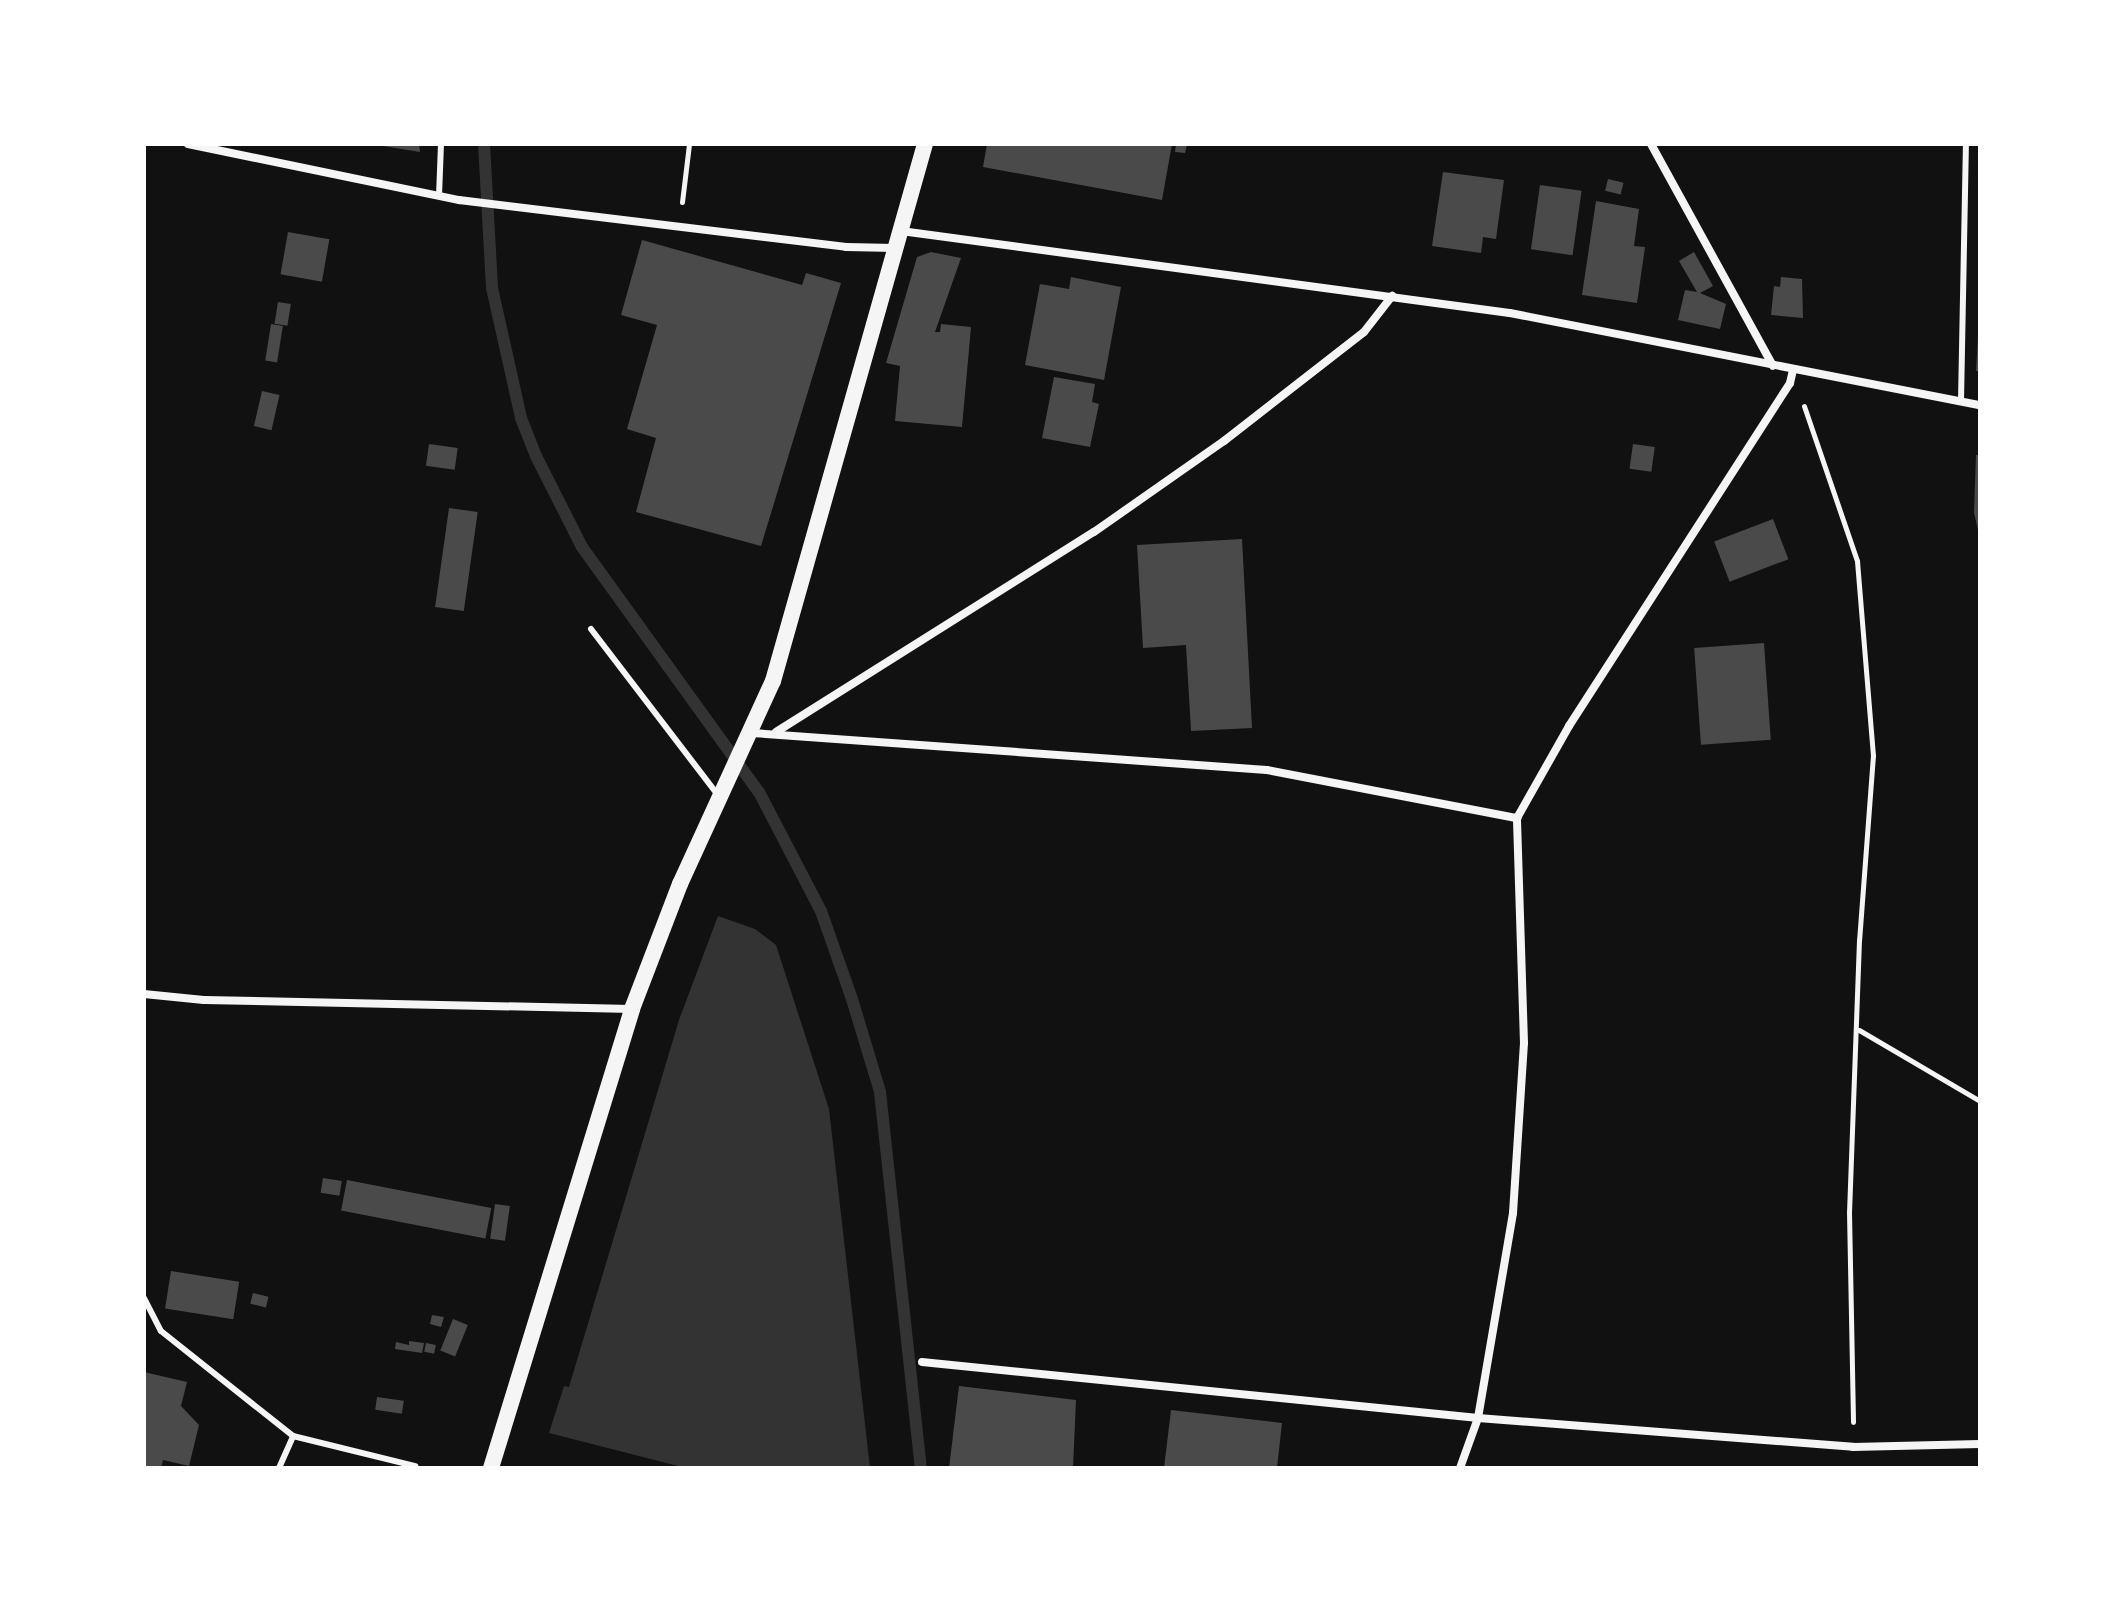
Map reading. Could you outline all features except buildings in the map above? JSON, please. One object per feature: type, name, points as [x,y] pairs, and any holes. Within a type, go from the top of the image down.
[{"type":"main road","points":[[491,1468],[632,1009],[722,790],[752,733],[801,590],[925,144]]},
{"type":"street","points":[[188,144],[459,200],[895,248]]},
{"type":"street","points":[[1651,144],[1773,366]]},
{"type":"street","points":[[900,230],[1510,313],[1980,405]]},
{"type":"street","points":[[775,732],[1094,532],[1211,450],[1364,332],[1392,296]]},
{"type":"street","points":[[1460,1468],[1478,1418],[1513,1213],[1524,1043],[1517,818],[1569,726],[1790,383],[1793,370]]},
{"type":"street","points":[[752,733],[775,732],[1267,770],[1517,818]]},
{"type":"street","points":[[144,994],[204,1000],[632,1009]]},
{"type":"street","points":[[922,1362],[1478,1418],[1853,1447],[1980,1444]]},
{"type":"lane","points":[[439,196],[441,144]]},
{"type":"lane","points":[[1961,401],[1966,144]]},
{"type":"lane","points":[[591,629],[722,790]]},
{"type":"lane","points":[[144,1298],[161,1331],[293,1436],[417,1467]]},
{"type":"lane","points":[[279,1468],[293,1436]]},
{"type":"path","points":[[683,227],[689,144]]},
{"type":"path","points":[[1790,383],[1803,404],[1857,561],[1873,755],[1859,940],[1859,1030],[1849,1212],[1853,1447]]},
{"type":"path","points":[[1859,1030],[1980,1101]]},
{"type":"shaded area","points":[[718,916],[755,929],[776,945],[829,1109],[870,1468],[686,1468],[549,1433],[564,1386],[569,1387],[679,1020]]},
{"type":"waterway","points":[[484,144],[492,288],[521,418],[536,456],[582,547],[759,792],[821,911],[852,999],[880,1092],[921,1468]]}]
